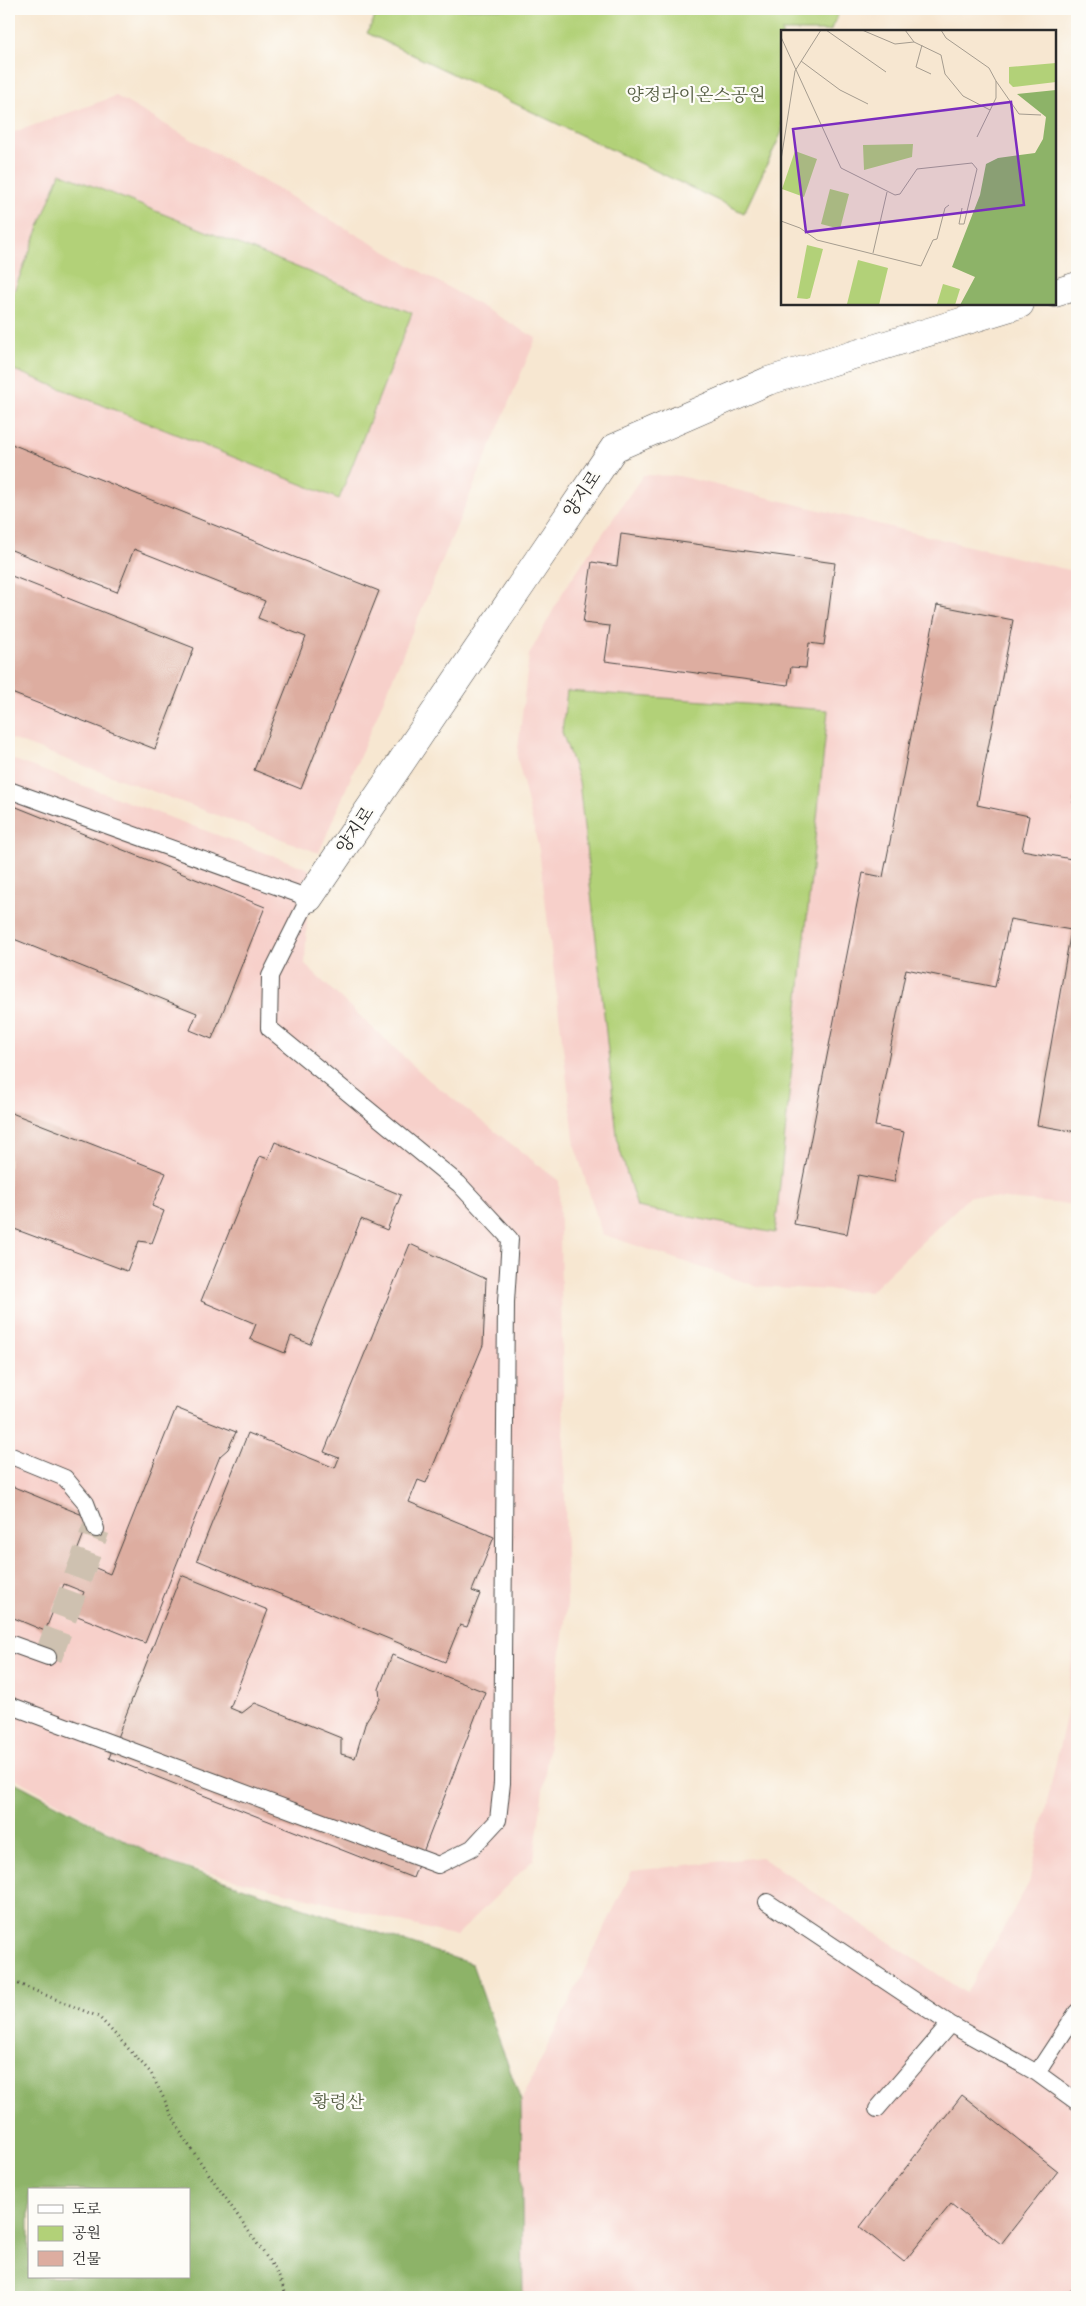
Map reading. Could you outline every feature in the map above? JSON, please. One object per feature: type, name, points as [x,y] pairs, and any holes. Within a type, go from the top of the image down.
[{"type":"street","points":[[1056,293],[1077,286]]},
{"type":"street","name":"양지로","points":[[309,898],[614,448],[768,381],[1017,305]]},
{"type":"lane","points":[[9,790],[309,898],[270,976],[269,1028],[458,1184],[510,1239],[506,1302],[502,1783],[498,1820],[472,1848],[438,1865],[9,1705]]},
{"type":"lane","points":[[9,1455],[65,1478],[86,1504],[96,1529]]},
{"type":"lane","points":[[9,1643],[48,1657]]},
{"type":"lane","points":[[766,1902],[950,2024],[1037,2073],[1077,2102]]},
{"type":"lane","points":[[1037,2073],[1077,2012]]},
{"type":"lane","points":[[877,2109],[950,2024]]},
{"type":"path","points":[[9,1980],[99,2017],[151,2073],[183,2137],[277,2272],[287,2297]]},
{"type":"shaded area","points":[[116,96],[536,338],[319,853],[9,738],[9,134]]},
{"type":"shaded area","points":[[643,475],[679,476],[1077,572],[1077,1205],[970,1196],[870,1292],[756,1286],[602,1234],[575,1146],[539,850],[517,757],[529,655],[564,590]]},
{"type":"shaded area","points":[[9,758],[309,869],[305,965],[430,1081],[559,1181],[567,1605],[534,1859],[456,1936],[164,1861],[9,1775]]},
{"type":"shaded area","points":[[1077,1609],[1077,2297],[523,2297],[521,2101],[632,1871],[761,1857],[966,1993],[1029,1883],[1066,1717]]},
{"type":"green space","name":"양정라이온스공원","points":[[379,9],[841,9],[830,30],[781,30],[781,134],[744,213],[367,33]]},
{"type":"green space","points":[[60,173],[412,313],[339,499],[9,368],[9,304]]},
{"type":"green space","points":[[567,691],[828,710],[775,1233],[637,1207],[618,1144],[579,781],[562,732]]},
{"type":"green space","name":"황령산","points":[[9,1779],[164,1861],[472,1964],[521,2101],[523,2297],[9,2297]]},
{"type":"building","points":[[9,443],[379,591],[301,789],[254,770],[306,637],[258,618],[265,601],[134,549],[117,592],[9,549]]},
{"type":"building","points":[[621,534],[835,563],[824,645],[809,643],[806,668],[791,667],[788,685],[605,661],[610,626],[583,623],[592,562],[617,566]]},
{"type":"building","points":[[9,575],[194,648],[155,749],[9,692]]},
{"type":"building","points":[[937,605],[1013,620],[977,805],[1029,816],[1022,850],[1077,860],[1077,1132],[1037,1125],[1071,930],[1010,919],[995,987],[906,969],[875,1126],[904,1132],[894,1182],[858,1175],[847,1234],[794,1224],[863,873],[883,877]]},
{"type":"building","points":[[1077,787],[1077,804],[1073,803]]},
{"type":"building","points":[[9,804],[265,907],[212,1039],[190,1030],[197,1013],[9,937]]},
{"type":"building","points":[[9,1112],[166,1173],[152,1206],[164,1211],[152,1243],[139,1241],[127,1271],[9,1227]]},
{"type":"building","points":[[275,1142],[401,1195],[387,1230],[361,1219],[310,1344],[291,1336],[285,1353],[250,1339],[256,1324],[201,1301],[260,1156],[268,1159]]},
{"type":"building","points":[[410,1244],[486,1279],[483,1345],[426,1483],[418,1480],[409,1502],[494,1537],[472,1591],[480,1594],[467,1627],[460,1625],[445,1662],[197,1560],[248,1433],[335,1468],[339,1458],[324,1452]]},
{"type":"building","points":[[176,1408],[236,1432],[228,1449],[220,1456],[145,1643],[75,1615],[84,1592],[64,1584],[45,1631],[9,1616],[9,1485],[90,1518],[74,1559],[110,1574]]},
{"type":"building","points":[[181,1575],[268,1610],[230,1708],[242,1713],[255,1703],[341,1738],[341,1754],[355,1758],[366,1721],[380,1699],[379,1689],[392,1655],[485,1692],[413,1878],[109,1758]]},
{"type":"building","points":[[962,2095],[1058,2171],[1001,2244],[951,2204],[904,2262],[860,2227]]},
{"type":"tunnel","points":[[48,1657],[96,1529]]}]
